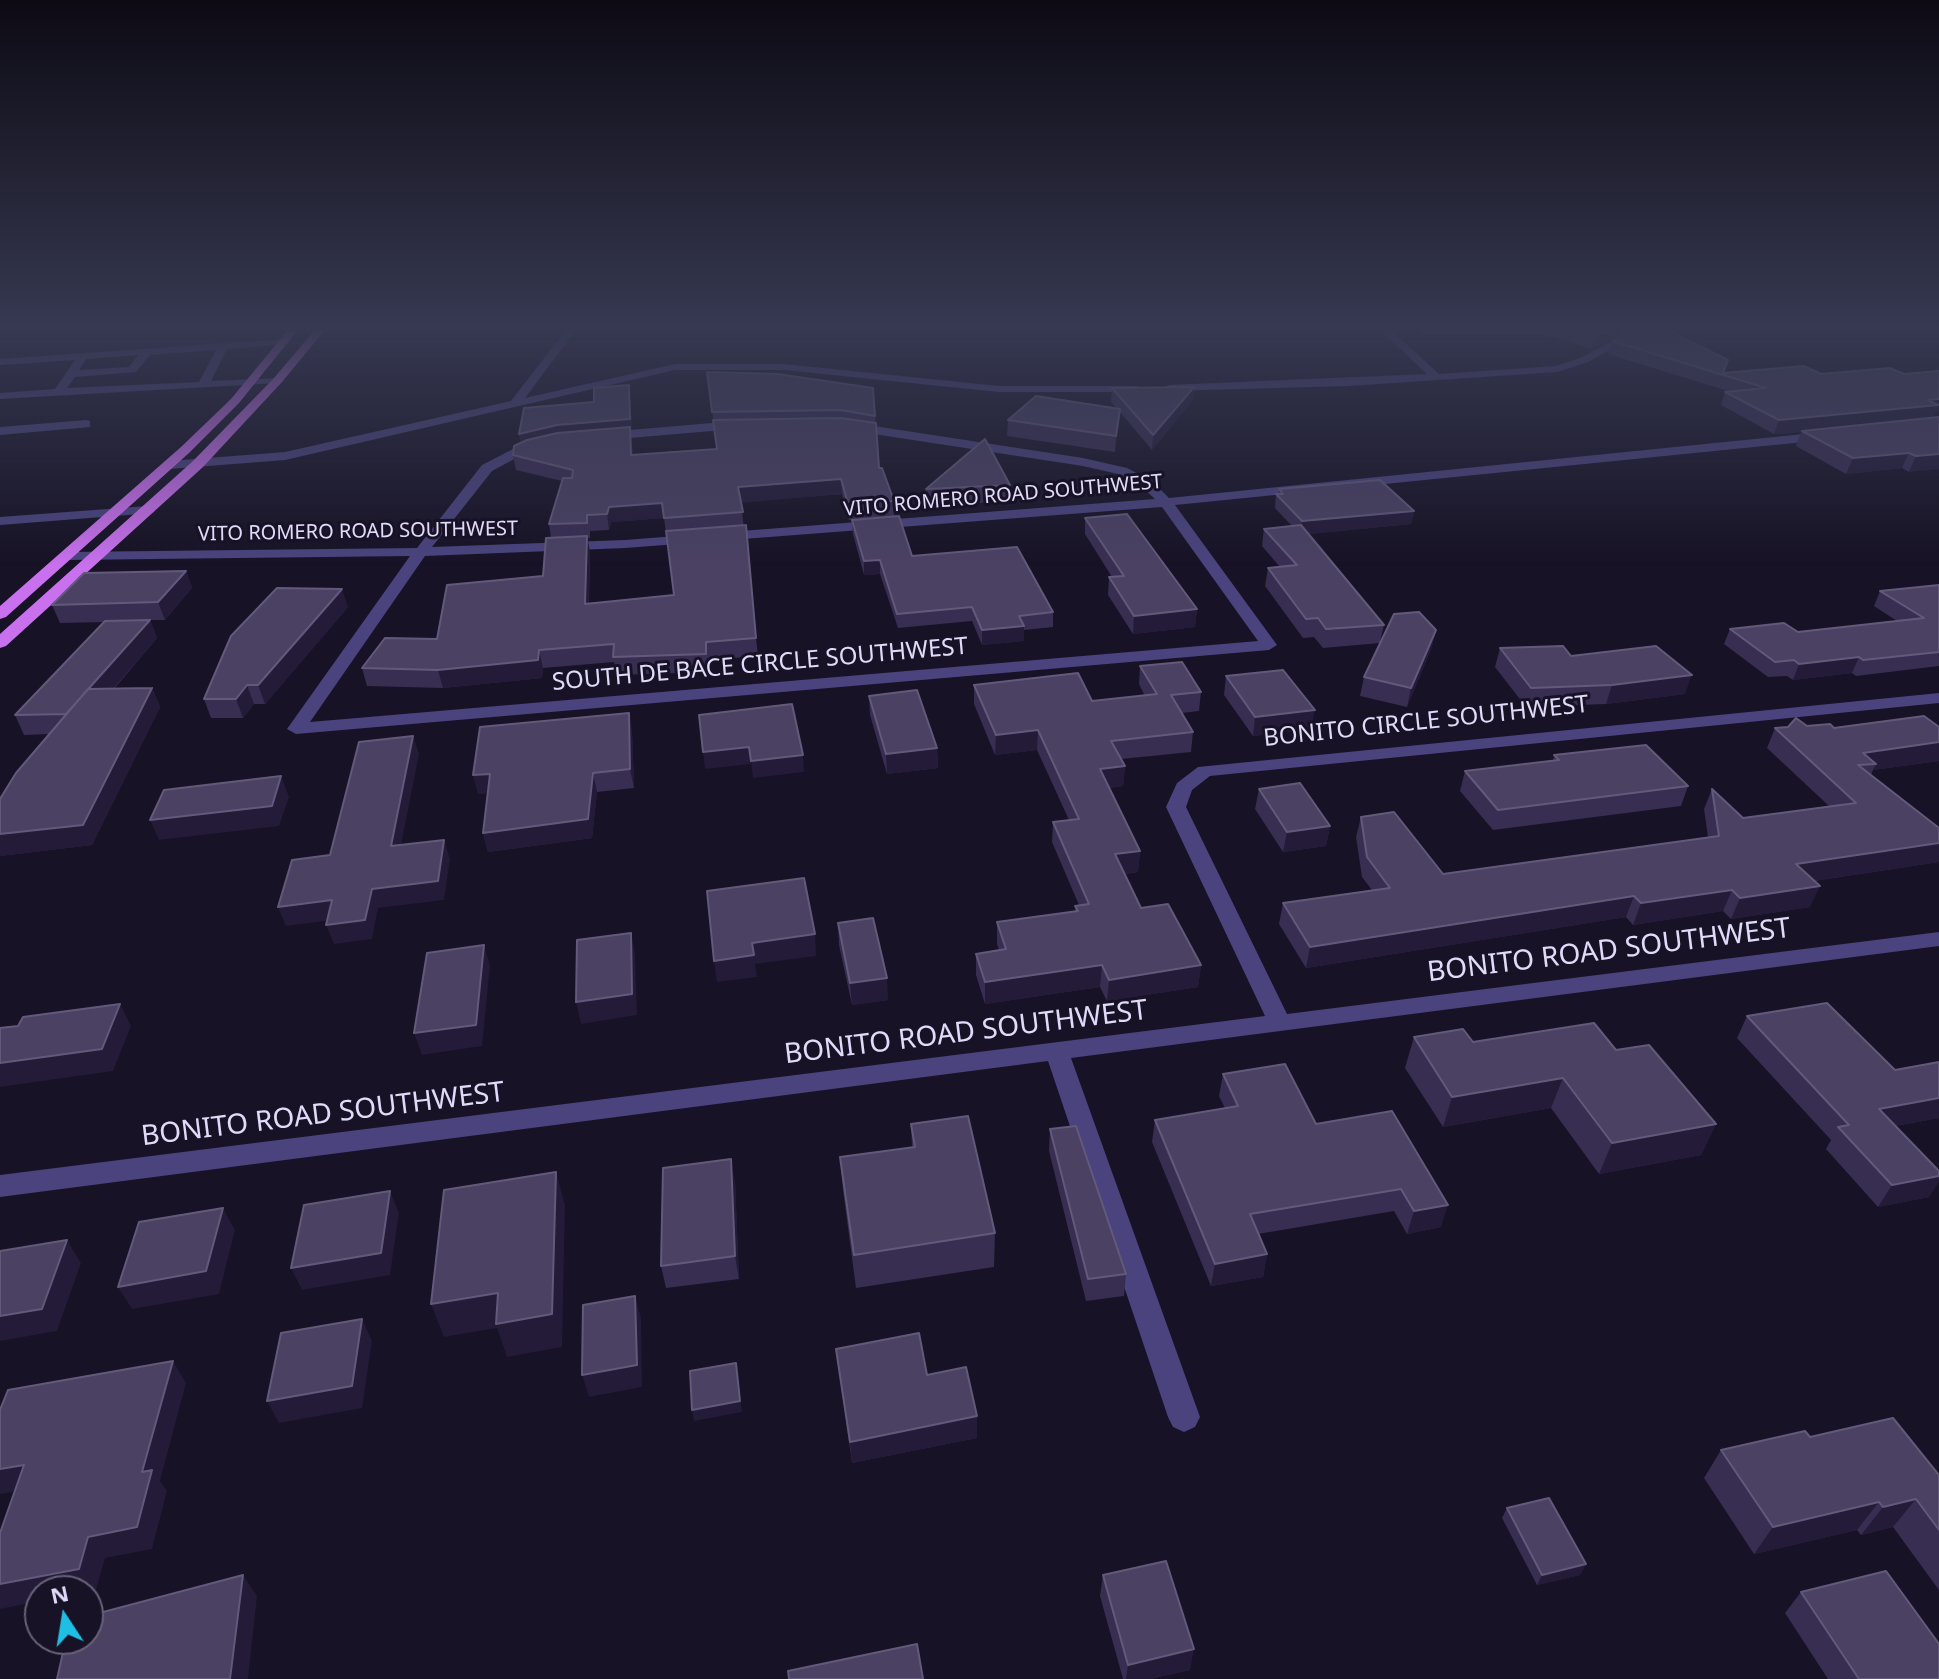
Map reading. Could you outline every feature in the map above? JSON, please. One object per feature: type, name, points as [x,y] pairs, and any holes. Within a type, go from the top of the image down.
[{"type":"main road","points":[[0,614],[118,512],[225,409]]},
{"type":"main road","points":[[0,643],[198,464],[250,409]]},
{"type":"street","points":[[169,465],[285,456],[487,409]]},
{"type":"street","points":[[0,431],[86,424]]},
{"type":"street","points":[[421,552],[480,473],[525,448],[596,435],[747,424],[841,425],[1083,462],[1134,476],[1166,503]]},
{"type":"street","name":"VITO ROMERO ROAD SOUTHWEST","points":[[67,556],[421,552],[625,544],[1166,503],[1323,484],[1844,434]]},
{"type":"street","name":"SOUTH DE BACE CIRCLE SOUTHWEST","points":[[421,552],[296,729],[1269,645],[1166,503]]},
{"type":"street","points":[[0,521],[148,510]]},
{"type":"street","name":"BONITO CIRCLE SOUTHWEST","points":[[1280,1023],[1176,807],[1184,787],[1205,771],[1939,698]]},
{"type":"street","name":"BONITO ROAD SOUTHWEST","points":[[0,1186],[1939,939]]},
{"type":"street","points":[[1057,1053],[1184,1417]]},
{"type":"building","points":[[524,409],[630,409],[630,419],[557,425],[519,434]]},
{"type":"building","points":[[712,409],[875,409],[875,416],[841,410],[712,412]]},
{"type":"building","points":[[1020,409],[1120,409],[1116,436],[1008,420]]},
{"type":"building","points":[[1131,409],[1175,409],[1153,435]]},
{"type":"building","points":[[1758,409],[1892,409],[1779,420]]},
{"type":"building","points":[[1939,417],[1939,454],[1853,458],[1802,431]]},
{"type":"building","points":[[840,418],[876,423],[879,468],[882,468],[894,501],[848,504],[841,479],[738,487],[743,512],[664,518],[662,503],[609,507],[607,514],[587,515],[587,523],[549,524],[563,478],[572,478],[573,470],[513,455],[514,446],[527,440],[557,433],[630,427],[631,455],[717,449],[713,420]]},
{"type":"building","points":[[985,439],[1010,485],[926,489]]},
{"type":"building","points":[[1380,480],[1414,511],[1302,521],[1276,494],[1283,494],[1279,489]]},
{"type":"building","points":[[1127,514],[1197,609],[1134,616],[1109,577],[1124,576],[1085,518]]},
{"type":"building","points":[[899,516],[912,556],[1017,547],[1053,612],[1019,616],[1024,626],[982,630],[972,607],[897,614],[880,560],[864,561],[852,520]]},
{"type":"building","points":[[746,525],[756,638],[706,642],[706,654],[613,657],[614,644],[539,650],[538,660],[438,670],[362,668],[385,638],[437,639],[447,585],[543,576],[546,538],[587,536],[585,604],[674,595],[666,531]]},
{"type":"building","points":[[1301,525],[1384,625],[1326,629],[1318,618],[1306,619],[1268,568],[1297,565],[1264,529]]},
{"type":"building","points":[[186,571],[158,602],[52,605],[84,573]]},
{"type":"building","points":[[1939,585],[1939,652],[1799,664],[1794,660],[1775,662],[1730,629],[1784,623],[1798,632],[1924,618],[1880,591]]},
{"type":"building","points":[[277,588],[342,589],[258,685],[247,685],[236,699],[204,699],[231,636]]},
{"type":"building","points":[[1419,612],[1436,630],[1411,688],[1364,677],[1394,614]]},
{"type":"building","points":[[150,620],[66,714],[15,715],[105,621]]},
{"type":"building","points":[[1563,646],[1571,656],[1656,646],[1692,675],[1612,685],[1531,688],[1500,648]]},
{"type":"building","points":[[1182,662],[1201,692],[1171,695],[1193,732],[1111,741],[1125,766],[1100,769],[1140,851],[1115,854],[1141,908],[1168,904],[1201,965],[1109,980],[1102,965],[985,982],[976,954],[1006,949],[997,922],[1078,911],[1075,906],[1089,904],[1053,822],[1079,819],[1038,730],[996,735],[974,685],[1078,673],[1092,701],[1157,694],[1140,666]]},
{"type":"building","points":[[1283,670],[1315,710],[1255,717],[1226,676]]},
{"type":"building","points":[[152,688],[83,825],[0,834],[0,799],[16,773],[88,689]]},
{"type":"building","points":[[917,690],[937,748],[886,754],[869,696]]},
{"type":"building","points":[[792,704],[803,755],[751,761],[749,747],[703,752],[699,715]]},
{"type":"building","points":[[629,713],[630,769],[593,773],[588,819],[483,833],[490,774],[473,775],[480,727]]},
{"type":"building","points":[[1924,716],[1939,727],[1939,742],[1863,753],[1876,764],[1858,765],[1939,828],[1939,843],[1796,864],[1820,886],[1740,898],[1732,890],[1641,903],[1634,896],[1310,947],[1283,903],[1390,888],[1367,857],[1361,817],[1394,812],[1443,874],[1719,836],[1712,789],[1743,818],[1856,803],[1775,728],[1788,727],[1796,718],[1807,726],[1830,724],[1834,728]]},
{"type":"building","points":[[413,736],[391,846],[444,840],[438,881],[372,889],[365,920],[326,925],[332,900],[278,907],[292,860],[330,855],[359,742]]},
{"type":"building","points":[[1646,745],[1688,786],[1498,810],[1465,771],[1559,760],[1554,755]]},
{"type":"building","points":[[281,776],[272,806],[150,820],[164,790]]},
{"type":"building","points":[[1300,783],[1330,826],[1287,832],[1259,789]]},
{"type":"building","points":[[804,878],[815,934],[752,943],[754,955],[714,961],[707,891]]},
{"type":"building","points":[[873,918],[887,978],[850,983],[838,923]]},
{"type":"building","points":[[631,933],[632,994],[576,1002],[577,940]]},
{"type":"building","points":[[484,945],[476,1025],[414,1033],[427,953]]},
{"type":"building","points":[[1827,1003],[1895,1070],[1939,1062],[1939,1098],[1879,1109],[1939,1171],[1939,1176],[1892,1185],[1838,1127],[1849,1125],[1747,1016]]},
{"type":"building","points":[[120,1004],[102,1049],[0,1063],[0,1028],[18,1026],[23,1017]]},
{"type":"building","points":[[1594,1023],[1616,1050],[1649,1045],[1716,1124],[1612,1143],[1563,1078],[1452,1097],[1414,1037],[1463,1029],[1473,1042]]},
{"type":"building","points":[[1285,1064],[1316,1124],[1392,1111],[1448,1205],[1414,1211],[1401,1189],[1250,1214],[1267,1254],[1215,1264],[1155,1120],[1238,1106],[1223,1074]]},
{"type":"building","points":[[968,1116],[995,1233],[854,1255],[840,1157],[915,1147],[911,1124]]},
{"type":"building","points":[[1076,1126],[1126,1274],[1088,1279],[1050,1129]]},
{"type":"building","points":[[731,1159],[735,1256],[661,1266],[663,1168]]},
{"type":"building","points":[[556,1172],[552,1314],[496,1324],[498,1293],[431,1304],[444,1190]]},
{"type":"building","points":[[390,1191],[381,1253],[291,1268],[304,1205]]},
{"type":"building","points":[[223,1208],[206,1271],[118,1287],[139,1222]]},
{"type":"building","points":[[67,1240],[42,1309],[0,1316],[0,1251]]},
{"type":"building","points":[[635,1296],[637,1365],[582,1375],[583,1305]]},
{"type":"building","points":[[362,1319],[352,1386],[267,1401],[281,1333]]},
{"type":"building","points":[[919,1333],[927,1375],[966,1367],[977,1416],[850,1442],[836,1349]]},
{"type":"building","points":[[173,1361],[142,1472],[152,1470],[137,1527],[88,1537],[79,1569],[47,1575],[24,1575],[24,1579],[0,1584],[0,1533],[24,1465],[0,1469],[0,1410],[8,1390]]},
{"type":"building","points":[[736,1363],[740,1401],[692,1410],[690,1371]]},
{"type":"building","points":[[1893,1418],[1939,1475],[1939,1530],[1916,1499],[1883,1507],[1879,1502],[1773,1527],[1721,1450],[1805,1431],[1810,1437]]},
{"type":"building","points":[[1549,1498],[1586,1564],[1542,1575],[1507,1508]]},
{"type":"building","points":[[1166,1561],[1194,1649],[1128,1665],[1103,1575]]},
{"type":"building","points":[[1886,1571],[1939,1644],[1939,1679],[1859,1679],[1801,1592]]},
{"type":"building","points":[[243,1575],[230,1679],[57,1679],[62,1655],[104,1655],[104,1612]]},
{"type":"building","points":[[917,1644],[923,1679],[789,1679],[788,1671]]}]
